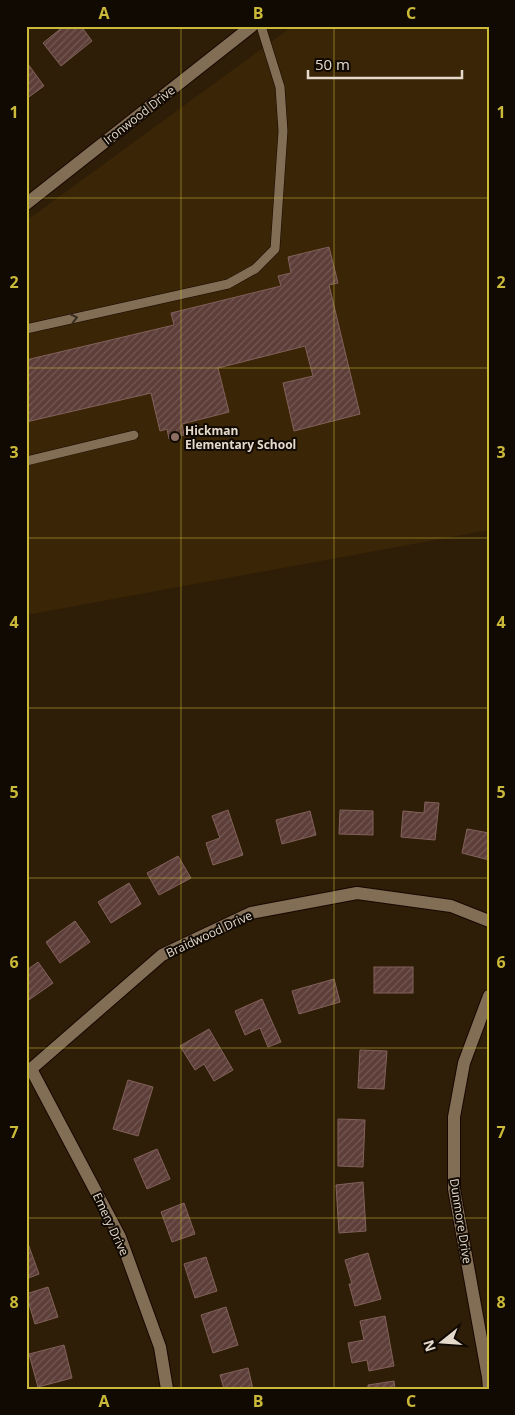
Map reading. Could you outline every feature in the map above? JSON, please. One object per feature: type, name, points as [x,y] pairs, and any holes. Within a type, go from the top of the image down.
[{"type":"street","name":"Ironwood Drive","points":[[26,204],[252,26]]},
{"type":"street","name":"Braidwood Drive","points":[[29,1070],[162,954],[251,912],[357,894],[452,906],[489,921]]},
{"type":"street","name":"Dunmore Drive","points":[[488,1389],[486,1368],[454,1189],[454,1117],[464,1063],[489,996]]},
{"type":"street","name":"Emery Drive","points":[[29,1070],[120,1237],[160,1347],[167,1389]]},
{"type":"lane","points":[[26,329],[228,284],[255,269],[275,249],[284,131],[280,87],[261,26]]},
{"type":"lane","points":[[26,461],[134,435]]},
{"type":"shaded area","points":[[293,26],[489,26],[489,530],[26,615],[26,221]]},
{"type":"building","points":[[64,26],[81,26],[92,41],[61,66],[43,43]]},
{"type":"building","points":[[28,64],[44,86],[26,99],[26,65]]},
{"type":"building","points":[[329,247],[338,283],[329,285],[360,414],[294,431],[283,383],[313,376],[305,346],[218,368],[229,412],[182,424],[184,435],[169,439],[167,429],[160,431],[151,393],[26,422],[26,360],[174,325],[171,313],[281,286],[278,276],[291,273],[288,257]]},
{"type":"building","points":[[425,802],[439,803],[435,840],[401,837],[403,811],[424,813]]},
{"type":"building","points":[[228,810],[243,855],[213,865],[206,843],[220,838],[212,816]]},
{"type":"building","points":[[340,810],[373,811],[373,835],[339,834]]},
{"type":"building","points":[[310,811],[316,835],[282,844],[276,820]]},
{"type":"building","points":[[467,829],[489,833],[489,860],[462,853]]},
{"type":"building","points":[[178,856],[191,878],[159,895],[147,873]]},
{"type":"building","points":[[129,883],[141,904],[111,923],[98,902]]},
{"type":"building","points":[[75,921],[90,942],[60,963],[46,942]]},
{"type":"building","points":[[38,962],[53,983],[26,1002],[26,969]]},
{"type":"building","points":[[374,967],[413,967],[413,993],[374,993]]},
{"type":"building","points":[[334,979],[340,1002],[299,1014],[292,991]]},
{"type":"building","points":[[262,999],[281,1042],[268,1047],[260,1028],[245,1035],[235,1011]]},
{"type":"building","points":[[209,1029],[233,1070],[214,1081],[204,1064],[195,1070],[180,1046]]},
{"type":"building","points":[[360,1050],[387,1051],[384,1089],[358,1088]]},
{"type":"building","points":[[128,1080],[153,1087],[138,1136],[113,1129]]},
{"type":"building","points":[[338,1119],[365,1120],[363,1167],[338,1166]]},
{"type":"building","points":[[157,1149],[170,1179],[147,1189],[134,1159]]},
{"type":"building","points":[[363,1182],[366,1231],[339,1233],[336,1185]]},
{"type":"building","points":[[184,1203],[195,1234],[172,1242],[161,1212]]},
{"type":"building","points":[[26,1238],[39,1274],[26,1279]]},
{"type":"building","points":[[368,1253],[381,1299],[355,1306],[349,1284],[352,1284],[345,1260]]},
{"type":"building","points":[[206,1257],[217,1291],[195,1298],[184,1264]]},
{"type":"building","points":[[48,1287],[58,1317],[35,1324],[26,1294]]},
{"type":"building","points":[[226,1307],[238,1345],[213,1353],[201,1315]]},
{"type":"building","points":[[385,1316],[394,1366],[369,1371],[367,1360],[352,1363],[348,1343],[364,1340],[360,1321]]},
{"type":"building","points":[[64,1345],[72,1378],[38,1387],[29,1354]]},
{"type":"building","points":[[248,1368],[253,1389],[224,1389],[220,1375]]},
{"type":"building","points":[[394,1381],[395,1389],[368,1389],[368,1385]]},
{"type":"place","name":"Hickman Elementary School","points":[[175,437]]}]
